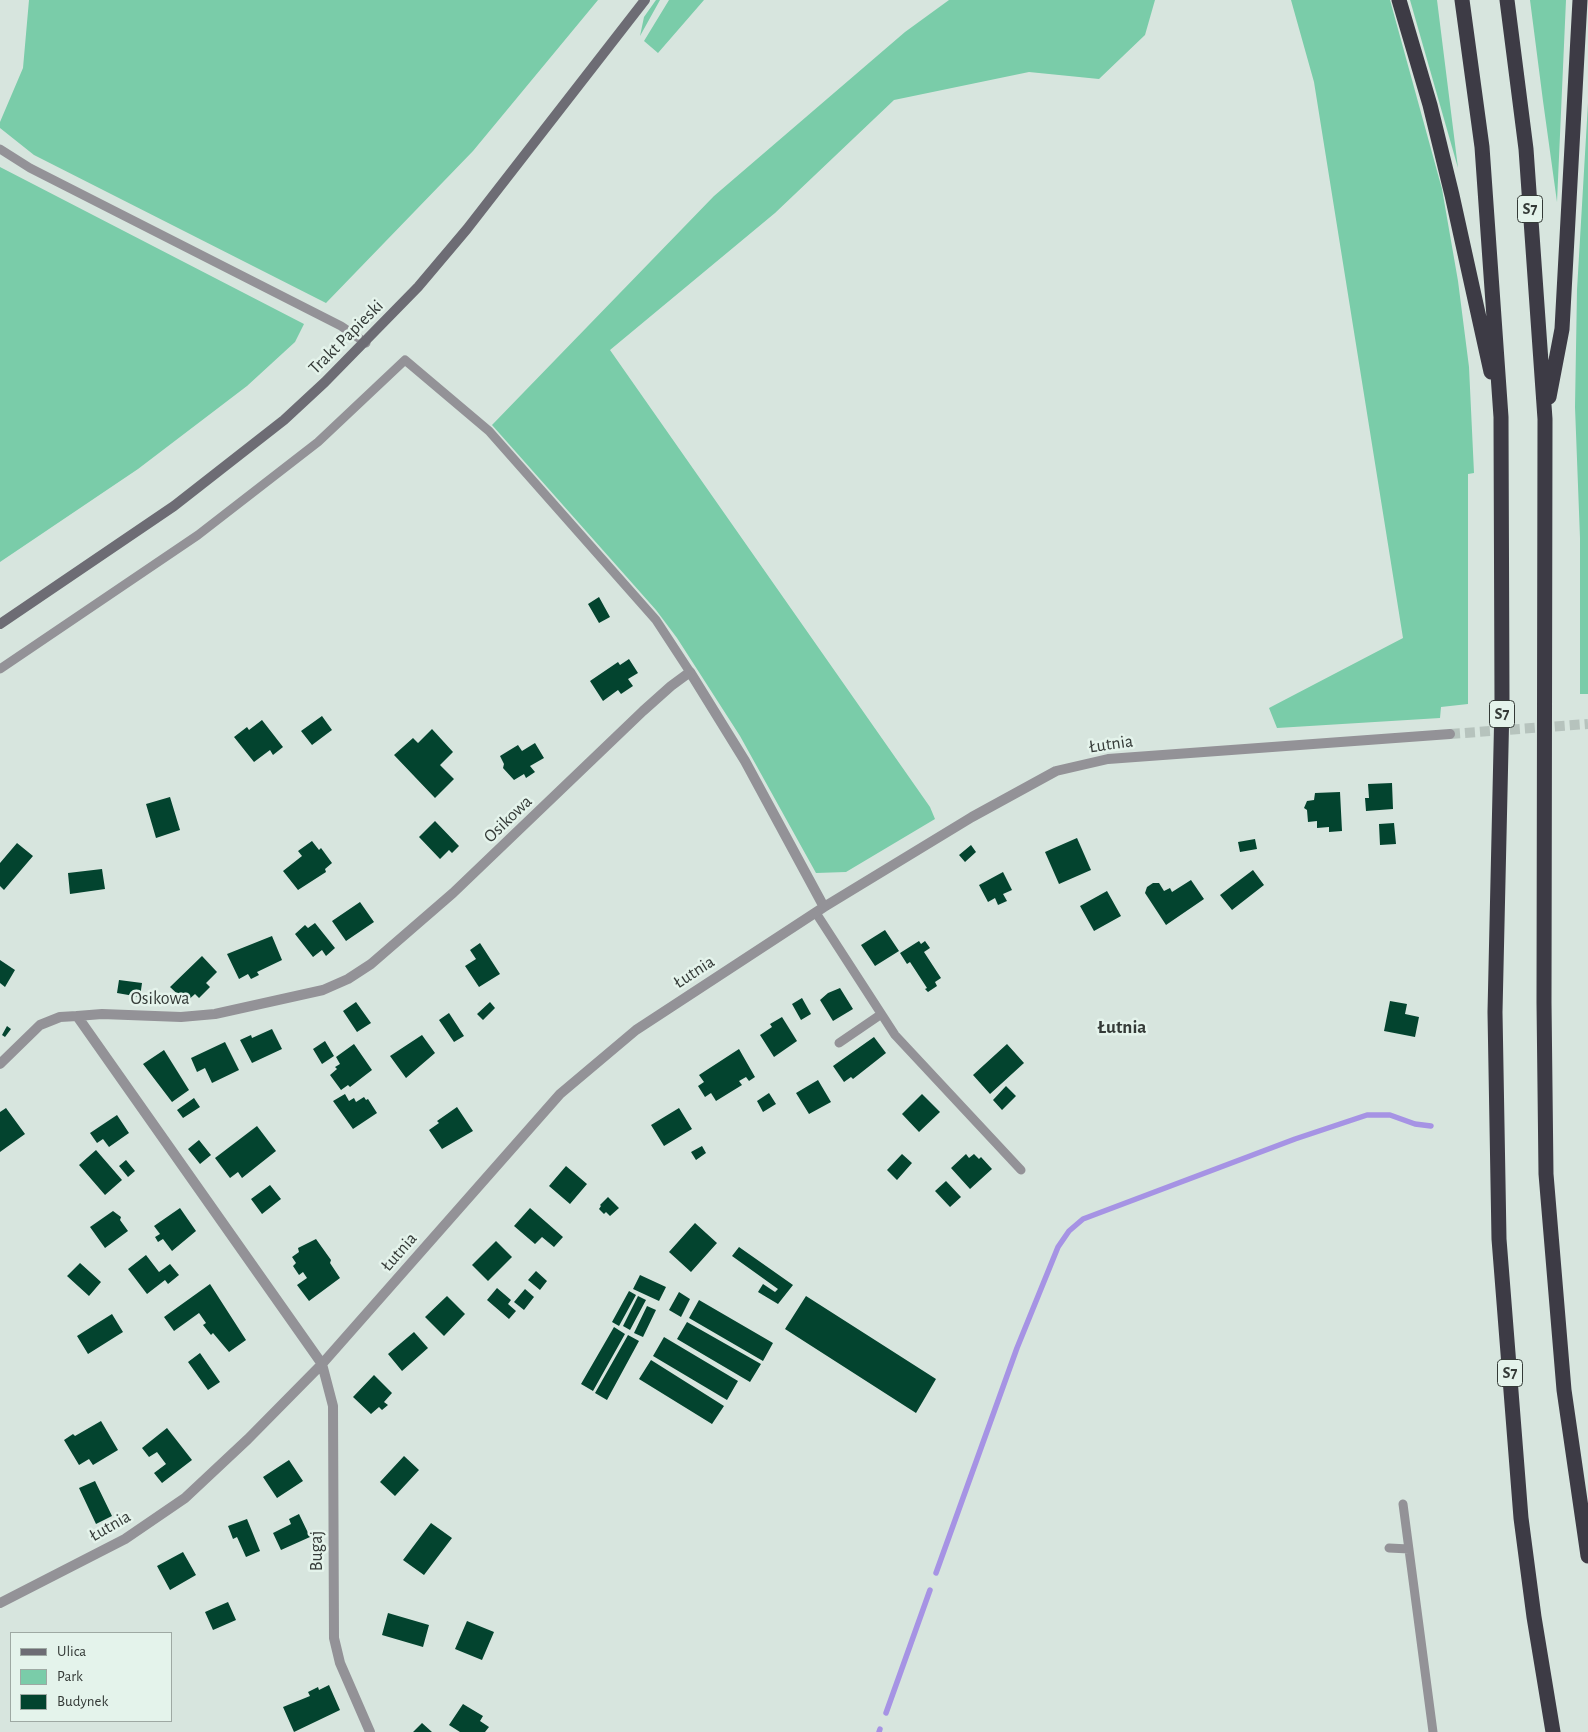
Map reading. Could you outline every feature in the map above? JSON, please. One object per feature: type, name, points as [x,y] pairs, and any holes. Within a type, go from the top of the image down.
[{"type":"highway","points":[[1400,0],[1430,105],[1452,195],[1501,417]]},
{"type":"highway","name":"S7","points":[[1462,0],[1482,147],[1501,417],[1502,694],[1495,1012],[1500,1239],[1521,1518],[1534,1617],[1553,1732]]},
{"type":"highway","name":"S7","points":[[1507,0],[1526,149],[1545,418],[1544,1002],[1546,1174],[1564,1390],[1588,1556]]},
{"type":"highway","points":[[1545,418],[1562,329],[1580,0]]},
{"type":"street","name":"Trakt Papieski","points":[[0,624],[174,506],[230,464],[284,420],[366,343],[418,287],[467,229],[644,0]]},
{"type":"street","points":[[690,672],[745,761],[820,910]]},
{"type":"street","name":"Osikowa","points":[[0,1064],[40,1026],[60,1017],[102,1014],[180,1017],[215,1014],[323,990],[348,979],[371,964],[403,938],[643,711],[690,672]]},
{"type":"street","name":"Łutnia","points":[[0,1604],[125,1539],[185,1498],[248,1439],[322,1364],[560,1094],[636,1030],[820,910],[972,817],[1056,771],[1108,759],[1450,734]]},
{"type":"street","points":[[77,1016],[322,1364]]},
{"type":"street","name":"Bugaj","points":[[322,1364],[333,1406],[334,1638],[340,1664],[370,1732]]},
{"type":"lane","points":[[0,149],[30,168],[341,326],[366,343]]},
{"type":"lane","points":[[0,669],[198,535],[318,442],[406,360],[489,431],[656,620],[690,672]]},
{"type":"lane","points":[[820,910],[880,1016],[895,1035],[1020,1170]]},
{"type":"lane","points":[[839,1043],[880,1016]]},
{"type":"lane","points":[[1403,1504],[1433,1732]]},
{"type":"lane","points":[[1389,1548],[1409,1549]]},
{"type":"green space","points":[[29,0],[598,0],[473,151],[326,303],[34,155],[0,128],[0,122],[23,68]]},
{"type":"green space","points":[[656,0],[660,0],[640,36],[644,17]]},
{"type":"green space","points":[[669,0],[704,0],[658,53],[644,41]]},
{"type":"green space","points":[[949,0],[1155,0],[1145,35],[1099,79],[1029,72],[894,100],[775,213],[610,350],[930,807],[935,819],[846,872],[816,873],[740,736],[677,638],[656,610],[492,425],[714,196],[905,32]]},
{"type":"green space","points":[[1291,0],[1390,0],[1442,189],[1458,281],[1469,367],[1474,473],[1468,474],[1468,704],[1441,707],[1440,718],[1277,728],[1269,708],[1403,638],[1314,82]]},
{"type":"green space","points":[[1410,0],[1437,0],[1458,168]]},
{"type":"green space","points":[[1530,0],[1566,0],[1557,202],[1543,101]]},
{"type":"green space","points":[[1588,103],[1588,694],[1580,694],[1580,538],[1575,407],[1577,290]]},
{"type":"green space","points":[[0,167],[304,324],[295,342],[247,386],[138,469],[0,562]]},
{"type":"building","points":[[599,597],[610,617],[599,623],[588,604]]},
{"type":"building","points":[[629,659],[638,673],[628,679],[633,686],[621,694],[618,690],[603,701],[590,681],[618,662],[620,665]]},
{"type":"building","points":[[322,716],[332,730],[312,745],[301,731]]},
{"type":"building","points":[[262,720],[283,747],[273,755],[270,750],[254,762],[234,737],[247,727],[249,730]]},
{"type":"building","points":[[432,729],[453,752],[440,765],[454,779],[435,798],[394,755],[413,738],[418,743]]},
{"type":"building","points":[[535,743],[544,758],[530,766],[535,772],[526,778],[524,774],[514,780],[503,768],[504,764],[500,756],[518,745],[522,751]]},
{"type":"building","points":[[1392,783],[1393,809],[1366,811],[1365,798],[1369,798],[1368,784]]},
{"type":"building","points":[[1340,792],[1342,831],[1329,832],[1329,827],[1317,828],[1317,821],[1308,822],[1307,810],[1304,808],[1307,801],[1314,800],[1315,793]]},
{"type":"building","points":[[170,797],[180,830],[156,838],[146,804]]},
{"type":"building","points":[[435,821],[459,846],[452,853],[449,850],[440,859],[419,837]]},
{"type":"building","points":[[1394,823],[1396,844],[1380,845],[1379,824]]},
{"type":"building","points":[[1077,838],[1091,870],[1059,884],[1045,852]]},
{"type":"building","points":[[1255,839],[1257,849],[1240,852],[1238,842]]},
{"type":"building","points":[[312,841],[319,850],[321,848],[332,863],[325,869],[326,872],[298,890],[283,871],[302,856],[298,851]]},
{"type":"building","points":[[17,843],[33,856],[4,890],[0,886],[0,863]]},
{"type":"building","points":[[971,845],[976,852],[965,862],[959,855]]},
{"type":"building","points":[[102,869],[105,889],[70,894],[68,873]]},
{"type":"building","points":[[1253,870],[1264,885],[1232,910],[1220,895]]},
{"type":"building","points":[[1003,872],[1012,890],[1003,894],[1007,901],[998,905],[995,898],[988,902],[979,885]]},
{"type":"building","points":[[1191,880],[1204,899],[1166,925],[1145,893],[1147,887],[1153,883],[1159,883],[1164,891],[1170,888],[1172,892]]},
{"type":"building","points":[[1107,891],[1121,916],[1094,931],[1080,906]]},
{"type":"building","points":[[360,902],[374,922],[346,941],[332,921]]},
{"type":"building","points":[[315,923],[335,948],[326,956],[322,950],[313,957],[295,934],[305,925],[308,928]]},
{"type":"building","points":[[885,930],[899,951],[875,966],[861,945]]},
{"type":"building","points":[[272,936],[282,960],[257,972],[259,975],[251,979],[248,974],[239,979],[227,954]]},
{"type":"building","points":[[919,941],[921,944],[925,941],[930,948],[924,952],[941,978],[935,982],[937,986],[928,992],[910,962],[907,964],[900,953]]},
{"type":"building","points":[[480,943],[500,974],[479,987],[465,966],[476,959],[470,950]]},
{"type":"building","points":[[202,956],[217,972],[206,983],[210,987],[199,998],[195,994],[186,1002],[170,987]]},
{"type":"building","points":[[0,960],[15,970],[5,987],[0,983]]},
{"type":"building","points":[[119,980],[142,983],[140,997],[117,993]]},
{"type":"building","points":[[840,988],[853,1009],[833,1021],[820,1000],[828,993]]},
{"type":"building","points":[[802,998],[811,1014],[801,1020],[792,1004]]},
{"type":"building","points":[[1390,1001],[1407,1004],[1405,1014],[1419,1017],[1415,1037],[1384,1031]]},
{"type":"building","points":[[356,1002],[371,1023],[357,1032],[343,1011]]},
{"type":"building","points":[[490,1002],[495,1008],[483,1020],[477,1014]]},
{"type":"building","points":[[449,1013],[464,1036],[454,1042],[439,1020]]},
{"type":"building","points":[[782,1017],[797,1041],[774,1057],[760,1035],[772,1027],[770,1024]]},
{"type":"building","points":[[7,1026],[11,1029],[5,1037],[2,1035]]},
{"type":"building","points":[[272,1029],[282,1049],[252,1063],[240,1040],[251,1035],[252,1038]]},
{"type":"building","points":[[422,1035],[435,1053],[406,1078],[390,1056]]},
{"type":"building","points":[[874,1037],[886,1053],[853,1079],[851,1077],[844,1082],[833,1066]]},
{"type":"building","points":[[325,1041],[334,1056],[322,1064],[313,1049]]},
{"type":"building","points":[[225,1042],[239,1070],[212,1083],[205,1068],[197,1072],[191,1058]]},
{"type":"building","points":[[354,1044],[372,1070],[350,1087],[348,1085],[341,1090],[330,1075],[337,1069],[335,1067],[340,1064],[336,1057]]},
{"type":"building","points":[[1007,1044],[1024,1063],[990,1094],[973,1075]]},
{"type":"building","points":[[739,1049],[755,1077],[749,1081],[746,1077],[739,1081],[742,1085],[716,1101],[711,1093],[705,1097],[698,1086],[704,1082],[699,1075]]},
{"type":"building","points":[[164,1050],[189,1090],[172,1102],[143,1064]]},
{"type":"building","points":[[818,1080],[831,1102],[809,1114],[796,1093]]},
{"type":"building","points":[[1006,1086],[1016,1096],[1002,1110],[993,1100]]},
{"type":"building","points":[[769,1093],[776,1104],[763,1112],[757,1101]]},
{"type":"building","points":[[345,1094],[349,1101],[354,1098],[356,1102],[364,1097],[366,1100],[368,1099],[377,1113],[353,1129],[333,1101]]},
{"type":"building","points":[[922,1094],[940,1112],[919,1132],[902,1114]]},
{"type":"building","points":[[194,1098],[200,1107],[183,1118],[177,1110]]},
{"type":"building","points":[[457,1107],[473,1131],[442,1149],[429,1130],[439,1123],[437,1121]]},
{"type":"building","points":[[6,1108],[25,1134],[0,1152],[0,1112]]},
{"type":"building","points":[[679,1108],[692,1129],[664,1146],[651,1125]]},
{"type":"building","points":[[117,1115],[129,1133],[109,1147],[103,1139],[97,1143],[90,1133]]},
{"type":"building","points":[[257,1126],[276,1151],[242,1178],[238,1172],[230,1178],[215,1158]]},
{"type":"building","points":[[199,1140],[211,1155],[200,1164],[188,1149]]},
{"type":"building","points":[[702,1146],[706,1153],[696,1160],[691,1152]]},
{"type":"building","points":[[96,1150],[122,1180],[105,1195],[79,1165]]},
{"type":"building","points":[[902,1154],[912,1163],[897,1180],[887,1170]]},
{"type":"building","points":[[966,1154],[969,1158],[974,1154],[979,1159],[981,1157],[992,1169],[970,1189],[951,1168]]},
{"type":"building","points":[[126,1160],[135,1171],[128,1177],[119,1166]]},
{"type":"building","points":[[566,1166],[587,1184],[570,1204],[549,1186]]},
{"type":"building","points":[[946,1181],[961,1197],[950,1207],[935,1191]]},
{"type":"building","points":[[270,1185],[281,1199],[262,1214],[251,1199]]},
{"type":"building","points":[[608,1197],[619,1208],[610,1216],[606,1212],[604,1214],[599,1209],[600,1205]]},
{"type":"building","points":[[180,1208],[196,1231],[172,1251],[163,1239],[158,1242],[155,1237],[160,1234],[154,1226]]},
{"type":"building","points":[[530,1208],[563,1237],[554,1247],[542,1237],[535,1244],[514,1226]]},
{"type":"building","points":[[113,1211],[121,1217],[120,1220],[128,1231],[105,1248],[90,1227]]},
{"type":"building","points":[[695,1223],[717,1243],[691,1272],[669,1252]]},
{"type":"building","points":[[316,1239],[331,1260],[330,1263],[340,1278],[309,1301],[297,1285],[307,1278],[303,1272],[299,1275],[293,1266],[296,1263],[292,1257],[299,1252],[298,1248]]},
{"type":"building","points":[[496,1241],[512,1257],[488,1281],[472,1265]]},
{"type":"building","points":[[739,1247],[793,1285],[778,1304],[758,1292],[763,1284],[775,1292],[778,1289],[732,1256]]},
{"type":"building","points":[[146,1255],[159,1272],[170,1264],[179,1275],[168,1284],[165,1280],[147,1294],[128,1269]]},
{"type":"building","points":[[80,1263],[101,1282],[89,1296],[67,1276]]},
{"type":"building","points":[[536,1271],[547,1281],[540,1290],[528,1280]]},
{"type":"building","points":[[640,1275],[666,1287],[659,1301],[633,1289]]},
{"type":"building","points":[[210,1284],[246,1340],[229,1352],[213,1333],[211,1335],[203,1325],[206,1323],[199,1313],[174,1331],[164,1317]]},
{"type":"building","points":[[497,1288],[511,1300],[508,1304],[516,1311],[509,1319],[487,1300]]},
{"type":"building","points":[[525,1289],[534,1297],[524,1310],[514,1302]]},
{"type":"building","points":[[629,1291],[636,1295],[619,1326],[612,1322]]},
{"type":"building","points":[[679,1292],[690,1299],[681,1317],[669,1310]]},
{"type":"building","points":[[447,1296],[465,1314],[444,1336],[425,1317]]},
{"type":"building","points":[[638,1296],[646,1300],[630,1330],[623,1326]]},
{"type":"building","points":[[806,1296],[936,1379],[916,1413],[785,1329]]},
{"type":"building","points":[[699,1300],[773,1343],[763,1361],[689,1318]]},
{"type":"building","points":[[647,1306],[656,1310],[643,1337],[634,1333]]},
{"type":"building","points":[[112,1314],[123,1332],[88,1354],[77,1336]]},
{"type":"building","points":[[687,1322],[761,1364],[750,1382],[677,1339]]},
{"type":"building","points":[[614,1327],[625,1334],[593,1391],[581,1384]]},
{"type":"building","points":[[414,1332],[428,1348],[402,1371],[388,1354]]},
{"type":"building","points":[[628,1335],[639,1341],[607,1400],[595,1393]]},
{"type":"building","points":[[664,1337],[738,1381],[727,1400],[653,1356]]},
{"type":"building","points":[[200,1353],[220,1382],[208,1390],[188,1362]]},
{"type":"building","points":[[651,1360],[724,1406],[712,1424],[639,1379]]},
{"type":"building","points":[[374,1375],[392,1393],[384,1402],[388,1405],[382,1410],[379,1407],[371,1414],[353,1397]]},
{"type":"building","points":[[101,1421],[118,1450],[93,1465],[89,1459],[79,1465],[64,1440]]},
{"type":"building","points":[[167,1428],[192,1460],[162,1483],[154,1473],[166,1464],[157,1452],[149,1457],[142,1448]]},
{"type":"building","points":[[404,1456],[419,1470],[395,1496],[380,1482]]},
{"type":"building","points":[[289,1460],[303,1481],[277,1498],[263,1477]]},
{"type":"building","points":[[95,1481],[112,1516],[96,1524],[79,1488]]},
{"type":"building","points":[[299,1514],[310,1537],[281,1550],[273,1533],[291,1524],[289,1519]]},
{"type":"building","points":[[247,1519],[260,1551],[246,1557],[237,1537],[233,1539],[228,1526]]},
{"type":"building","points":[[431,1523],[452,1538],[424,1575],[403,1560]]},
{"type":"building","points":[[183,1552],[196,1575],[170,1590],[157,1566]]},
{"type":"building","points":[[228,1602],[236,1620],[213,1630],[205,1612]]},
{"type":"building","points":[[388,1613],[429,1625],[423,1647],[382,1635]]},
{"type":"building","points":[[467,1621],[494,1632],[482,1660],[455,1649]]},
{"type":"building","points":[[329,1685],[340,1710],[294,1732],[283,1707],[310,1696],[308,1692],[318,1687],[319,1690]]},
{"type":"building","points":[[463,1704],[483,1716],[480,1721],[489,1727],[485,1732],[460,1732],[449,1725]]},
{"type":"building","points":[[422,1723],[432,1732],[413,1732]]},
{"type":"waterway","points":[[936,1573],[1017,1348],[1058,1247],[1069,1231],[1083,1219],[1295,1139],[1367,1115],[1390,1115],[1415,1124],[1431,1126]]},
{"type":"waterway","points":[[886,1713],[930,1590]]},
{"type":"tunnel","points":[[1450,734],[1588,724]]},
{"type":"district","name":"Łutnia","points":[[1122,1027]]}]
